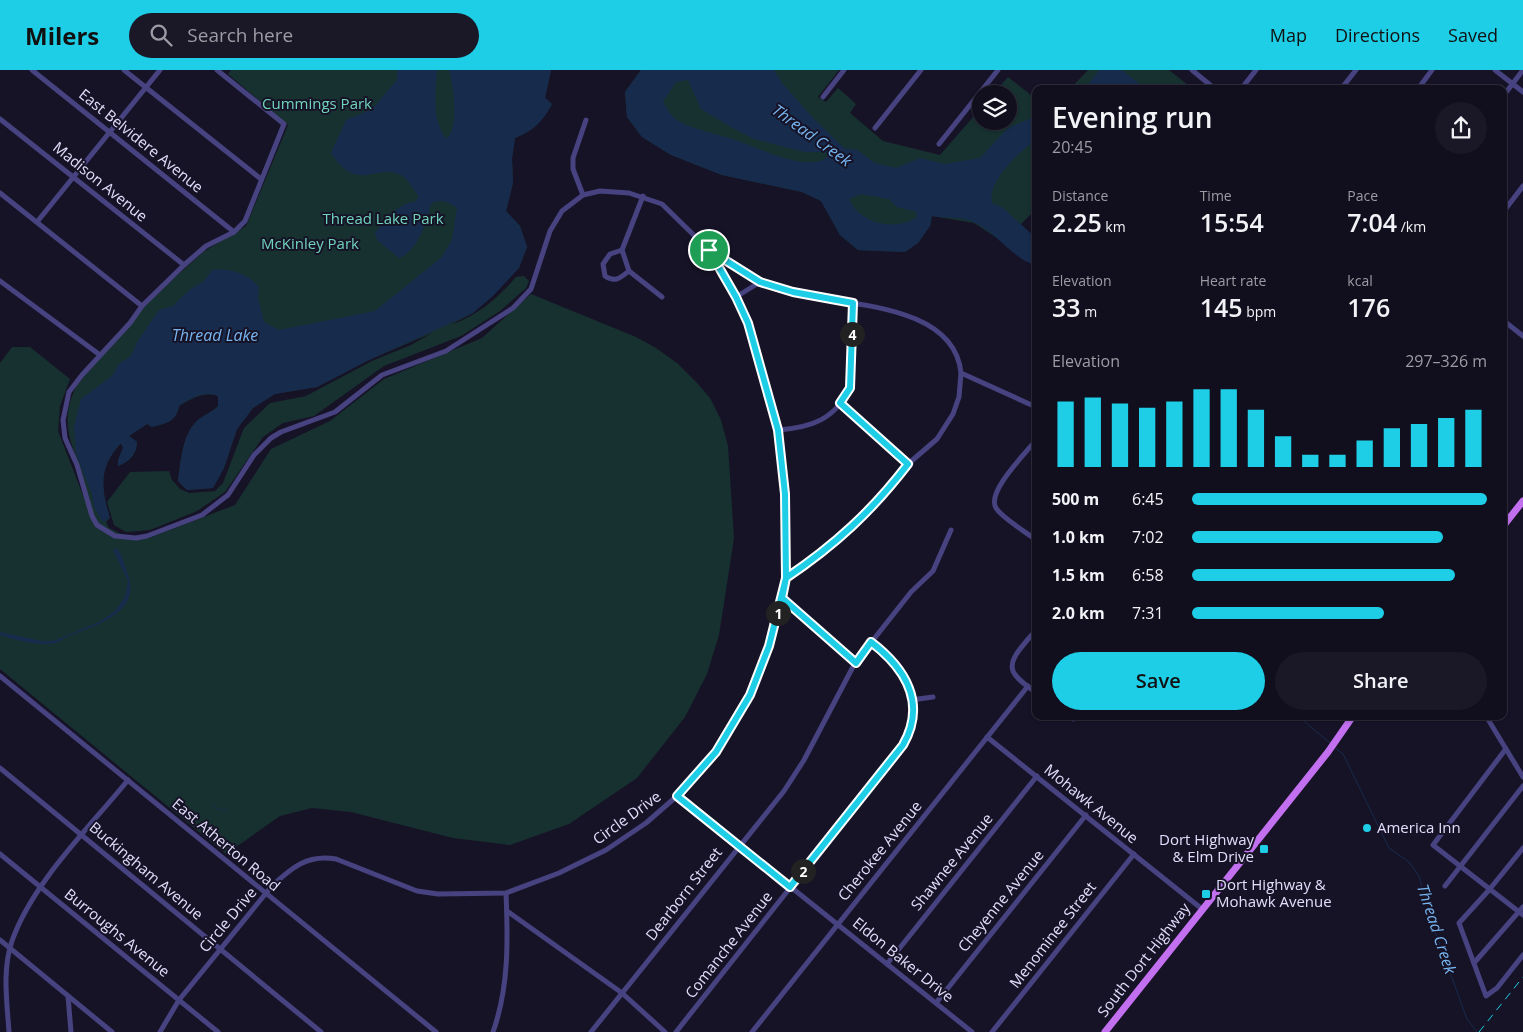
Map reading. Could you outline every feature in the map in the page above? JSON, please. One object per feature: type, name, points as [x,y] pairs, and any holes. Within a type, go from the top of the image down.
[{"type":"main road","points":[[1507,521],[1523,501]]},
{"type":"main road","name":"South Dort Highway","points":[[1105,1032],[1328,752],[1350,720]]},
{"type":"street","name":"East Belvidere Avenue","points":[[32,70],[234,232]]},
{"type":"street","points":[[124,70],[261,180]]},
{"type":"street","points":[[37,222],[160,70]]},
{"type":"street","points":[[217,70],[284,124],[246,221],[234,232],[206,246],[142,306],[130,323],[69,392],[62,420],[65,438],[77,465],[92,516],[97,525],[122,538],[147,536],[202,515],[214,507],[235,487],[254,455],[271,438],[281,432],[336,412],[382,375],[446,351],[513,308],[531,289],[550,231],[562,211],[583,195],[573,169],[573,158],[586,120]]},
{"type":"street","points":[[224,75],[228,70]]},
{"type":"street","points":[[823,97],[844,70]]},
{"type":"street","points":[[875,128],[921,70]]},
{"type":"street","points":[[939,144],[998,70]]},
{"type":"street","points":[[1192,70],[1210,85]]},
{"type":"street","points":[[1244,85],[1256,70]]},
{"type":"street","points":[[1344,85],[1356,70]]},
{"type":"street","points":[[1421,85],[1432,70]]},
{"type":"street","points":[[1495,70],[1523,92]]},
{"type":"street","points":[[1507,91],[1523,70]]},
{"type":"street","name":"Madison Avenue","points":[[0,119],[184,265]]},
{"type":"street","points":[[1507,207],[1523,186]]},
{"type":"street","name":"Circle Drive","points":[[160,1032],[179,1000],[270,887],[294,865],[309,859],[324,857],[362,867],[417,891],[438,894],[506,893],[559,873],[606,850],[646,823],[677,796],[716,752],[741,712],[764,660],[786,578],[785,494],[778,430],[748,323],[736,297],[709,250],[662,204],[643,196],[615,190],[583,195]]},
{"type":"street","points":[[0,193],[142,306]]},
{"type":"street","points":[[643,196],[622,250],[629,271],[662,297]]},
{"type":"street","points":[[622,250],[610,254],[605,260],[603,264],[605,276],[616,280],[629,271]]},
{"type":"street","points":[[709,250],[760,282],[793,292],[903,313],[932,327],[954,349],[960,362],[962,373],[959,397],[947,426],[937,439],[908,464],[856,525],[786,578]]},
{"type":"street","points":[[0,281],[100,355]]},
{"type":"street","points":[[736,297],[760,282]]},
{"type":"street","points":[[778,430],[799,428],[820,421],[836,411],[850,388],[853,303]]},
{"type":"street","points":[[1507,323],[1523,336]]},
{"type":"street","points":[[962,373],[1032,404]]},
{"type":"street","points":[[840,403],[908,464]]},
{"type":"street","points":[[1032,445],[995,491],[994,504],[998,511],[1032,537]]},
{"type":"street","name":"Dearborn Street","points":[[591,1032],[738,846],[784,791],[799,768],[856,663],[911,592],[933,571],[951,530]]},
{"type":"street","points":[[782,598],[856,663]]},
{"type":"street","points":[[1032,636],[1012,659],[1014,674],[1032,689]]},
{"type":"street","name":"Comanche Avenue","points":[[676,1032],[903,745],[909,734],[912,720],[908,685],[898,666],[871,642]]},
{"type":"street","name":"East Atherton Road","points":[[0,676],[436,1032]]},
{"type":"street","name":"Cherokee Avenue","points":[[752,1032],[1028,686]]},
{"type":"street","points":[[911,700],[933,698]]},
{"type":"street","points":[[1488,720],[1523,777]]},
{"type":"street","name":"Mohawk Avenue","points":[[988,737],[1202,909]]},
{"type":"street","points":[[1474,963],[1522,912],[1489,890],[1433,845],[1505,750]]},
{"type":"street","name":"Buckingham Avenue","points":[[0,768],[321,1032]]},
{"type":"street","name":"Shawnee Avenue","points":[[887,964],[1037,776]]},
{"type":"street","points":[[10,1032],[5,987],[10,948],[22,917],[40,887],[128,780]]},
{"type":"street","points":[[1444,886],[1461,867],[1523,786]]},
{"type":"street","name":"Eldon Baker Drive","points":[[677,796],[972,1032]]},
{"type":"street","name":"Cheyenne Avenue","points":[[936,1003],[1086,815]]},
{"type":"street","points":[[1523,848],[1459,923],[1486,996],[1497,988],[1523,955]]},
{"type":"street","name":"Burroughs Avenue","points":[[0,854],[218,1032]]},
{"type":"street","name":"Menominee Street","points":[[992,1032],[1134,854]]},
{"type":"street","points":[[493,1032],[502,1002],[506,975],[506,893]]},
{"type":"street","points":[[507,911],[622,993],[665,1032]]},
{"type":"street","points":[[0,940],[112,1032]]},
{"type":"street","points":[[68,996],[71,1032]]},
{"type":"green space","points":[[231,70],[551,70],[545,98],[552,104],[545,116],[536,125],[515,138],[512,159],[513,183],[506,211],[520,226],[527,247],[519,268],[473,313],[450,325],[478,312],[501,293],[516,277],[524,276],[529,281],[526,288],[500,311],[461,336],[384,366],[314,416],[283,423],[263,437],[225,492],[197,511],[150,530],[126,532],[114,525],[107,502],[130,472],[169,471],[172,480],[180,489],[189,493],[215,491],[223,483],[244,428],[270,403],[306,396],[372,361],[411,345],[432,333],[369,360],[317,387],[274,394],[253,408],[237,429],[224,468],[213,488],[187,490],[178,481],[185,440],[198,420],[218,406],[218,396],[208,394],[197,396],[179,406],[176,415],[170,421],[152,427],[147,424],[129,436],[137,442],[136,450],[132,457],[118,466],[118,460],[123,448],[121,443],[108,461],[103,488],[110,518],[106,522],[109,528],[134,540],[149,538],[235,505],[271,449],[330,421],[384,379],[482,338],[531,294],[636,337],[656,348],[677,363],[697,383],[710,398],[721,420],[728,446],[734,538],[719,635],[707,674],[685,717],[637,778],[569,824],[510,845],[453,838],[351,812],[312,808],[280,816],[226,854],[0,669],[0,363],[12,347],[30,347],[70,379],[60,406],[58,431],[88,508],[86,490],[69,433],[70,403],[77,385],[151,299],[203,252],[246,226],[288,125],[228,74]]},
{"type":"green space","points":[[641,70],[839,70],[818,97],[826,102],[838,88],[856,104],[850,113],[883,141],[940,155],[972,118],[972,130],[1017,130],[1017,85],[1001,85],[1008,77],[1032,96],[1032,213],[1003,242],[974,223],[932,216],[930,226],[918,243],[905,252],[858,250],[840,235],[821,201],[802,192],[722,175],[671,155],[642,137],[627,117],[625,92]]},
{"type":"green space","points":[[1088,70],[1169,70],[1188,85],[1074,85]]},
{"type":"water","name":"Thread Lake","points":[[397,70],[437,70],[436,115],[438,124],[446,139],[453,126],[454,117],[454,96],[449,70],[551,70],[545,98],[552,104],[537,125],[515,138],[512,159],[513,183],[506,211],[520,226],[527,247],[519,268],[493,296],[473,313],[369,360],[317,387],[275,394],[253,408],[237,429],[224,468],[213,488],[187,490],[178,481],[185,440],[198,420],[218,407],[218,396],[208,394],[197,396],[179,406],[176,415],[170,421],[152,427],[147,424],[129,436],[137,442],[136,450],[129,460],[118,466],[118,460],[123,448],[121,443],[108,461],[103,488],[110,518],[103,522],[94,507],[92,494],[76,454],[74,427],[81,399],[112,376],[119,364],[131,356],[137,342],[159,310],[173,306],[189,290],[204,281],[212,270],[238,272],[249,278],[259,287],[258,298],[264,322],[279,330],[375,311],[442,257],[452,240],[457,208],[451,204],[438,201],[431,204],[421,235],[411,249],[399,258],[377,240],[375,233],[392,213],[403,205],[415,202],[419,196],[404,177],[386,172],[360,175],[341,166],[331,153],[346,120],[372,109],[397,80]]},
{"type":"water","points":[[641,70],[774,70],[782,83],[814,119],[844,148],[857,150],[875,163],[896,168],[920,158],[945,164],[980,158],[1006,130],[1017,130],[1017,124],[1032,118],[1032,143],[1006,167],[995,185],[992,203],[1003,208],[1032,234],[1032,264],[1020,257],[980,225],[962,219],[932,216],[930,226],[918,243],[905,252],[858,250],[840,235],[821,201],[802,192],[722,175],[671,155],[642,137],[627,117],[625,92]],"holes":[[[688,80],[701,109],[754,139],[804,152],[825,152],[829,155],[821,161],[810,162],[783,158],[684,124],[673,116],[663,102],[676,82]],[[861,194],[889,199],[897,207],[917,212],[916,218],[898,224],[878,223],[861,214],[854,208],[849,199]]]},
{"type":"water","points":[[1099,70],[1122,70],[1141,85],[1088,85]]},
{"type":"water","points":[[115,548],[122,558],[130,586],[128,598],[122,608],[113,616],[88,629],[51,644],[34,643],[0,635],[0,632],[42,641],[53,641],[99,622],[115,611],[125,597],[128,581],[113,550]]},
{"type":"waterway","name":"Thread Creek","points":[[1303,720],[1331,744]]},
{"type":"waterway","name":"Thread Creek","points":[[1334,747],[1343,754],[1389,848],[1409,862],[1419,876],[1433,926],[1467,1019],[1477,1032]]},
{"type":"waterway","points":[[212,805],[220,810],[227,810]]},
{"type":"railway","points":[[1479,1032],[1523,977]]},
{"type":"place","name":"America Inn","points":[[1367,828]]},
{"type":"place","name":"Dort Highway & Elm Drive","points":[[1264,849]]},
{"type":"place","name":"Dort Highway & Mohawk Avenue","points":[[1206,894]]},
{"type":"route","points":[[709,250],[736,297],[748,323],[778,430],[785,494],[786,578],[782,598],[769,646],[750,695],[733,727],[716,752],[677,796],[790,887],[903,745],[909,734],[912,720],[908,685],[898,666],[888,655],[871,642],[856,663],[782,598],[784,586],[786,578],[856,525],[908,464],[840,403],[850,388],[853,303],[793,292],[760,282],[709,250]]},
{"type":"park label","name":"Cummings Park","points":[[317,104]]},
{"type":"park label","name":"Thread Lake Park","points":[[383,219]]},
{"type":"park label","name":"McKinley Park","points":[[310,244]]}]
